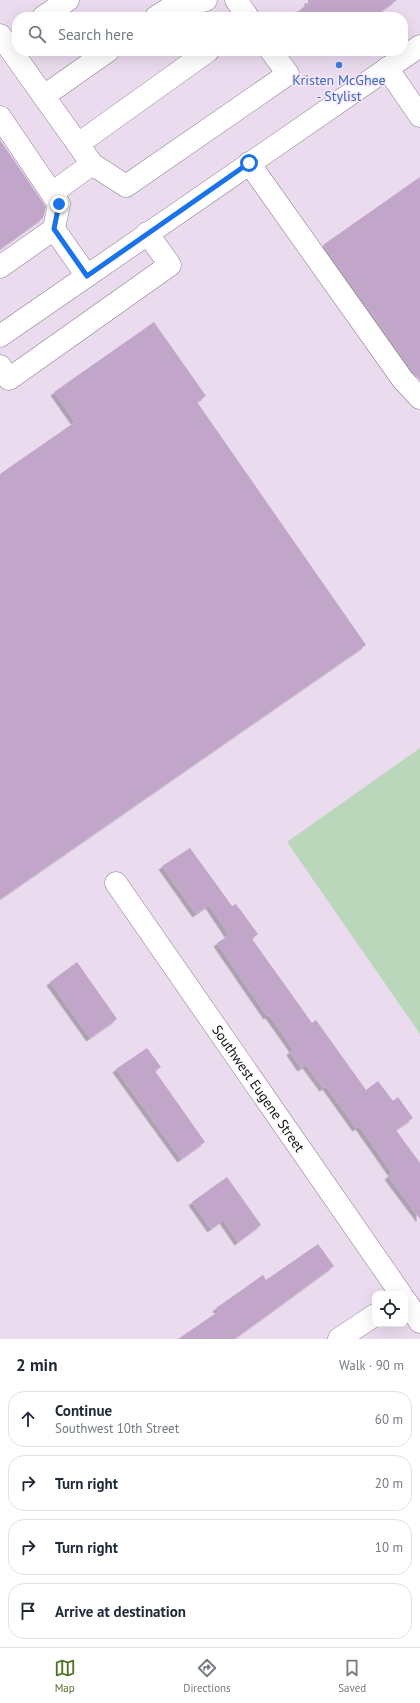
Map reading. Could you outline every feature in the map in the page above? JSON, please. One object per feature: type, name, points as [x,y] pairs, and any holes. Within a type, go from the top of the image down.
[{"type":"street","points":[[51,12],[68,0]]},
{"type":"street","points":[[164,12],[206,0]]},
{"type":"street","points":[[236,0],[244,12]]},
{"type":"street","points":[[408,54],[420,46]]},
{"type":"street","points":[[19,56],[44,96],[92,164],[126,186],[288,74],[275,56]]},
{"type":"street","points":[[44,96],[101,56]]},
{"type":"street","points":[[78,144],[201,56]]},
{"type":"street","points":[[0,336],[405,56]]},
{"type":"street","points":[[387,68],[420,116]]},
{"type":"street","points":[[0,117],[59,204],[54,229],[0,267]]},
{"type":"street","points":[[249,163],[403,380],[420,398]]},
{"type":"street","points":[[52,193],[92,164]]},
{"type":"street","points":[[54,229],[87,276]]},
{"type":"street","points":[[0,366],[9,379],[170,265],[148,234]]},
{"type":"street","name":"Southwest Eugene Street","points":[[116,882],[399,1291]]},
{"type":"street","points":[[408,1304],[420,1322]]},
{"type":"street","points":[[339,1339],[372,1317]]},
{"type":"green space","points":[[420,748],[420,1034],[287,842]]},
{"type":"building","points":[[308,0],[397,0],[379,12],[297,12],[308,4]]},
{"type":"building","points":[[0,140],[46,207],[43,218],[0,249]]},
{"type":"building","points":[[420,177],[420,380],[323,245]]},
{"type":"building","points":[[154,322],[206,396],[197,402],[366,645],[0,899],[0,474],[75,422],[54,392]]},
{"type":"building","points":[[190,848],[232,906],[236,904],[258,934],[252,939],[312,1023],[316,1020],[366,1090],[378,1081],[393,1101],[398,1097],[413,1118],[396,1130],[420,1163],[420,1219],[388,1176],[392,1173],[359,1126],[356,1128],[326,1086],[323,1088],[306,1065],[301,1068],[290,1052],[293,1049],[269,1015],[267,1016],[217,943],[229,935],[209,905],[196,914],[162,866]]},
{"type":"building","points":[[77,962],[117,1019],[90,1038],[50,982]]},
{"type":"building","points":[[147,1048],[161,1067],[155,1071],[205,1142],[181,1159],[116,1069]]},
{"type":"building","points":[[227,1177],[261,1225],[238,1242],[223,1220],[211,1229],[192,1202]]},
{"type":"building","points":[[318,1244],[334,1266],[234,1339],[178,1339],[219,1311],[216,1308],[263,1275],[266,1280]]},
{"type":"place","name":"Kristen McGhee - Stylist","points":[[339,65]]},
{"type":"route","points":[[59,204],[54,229],[87,276],[249,163]]}]
